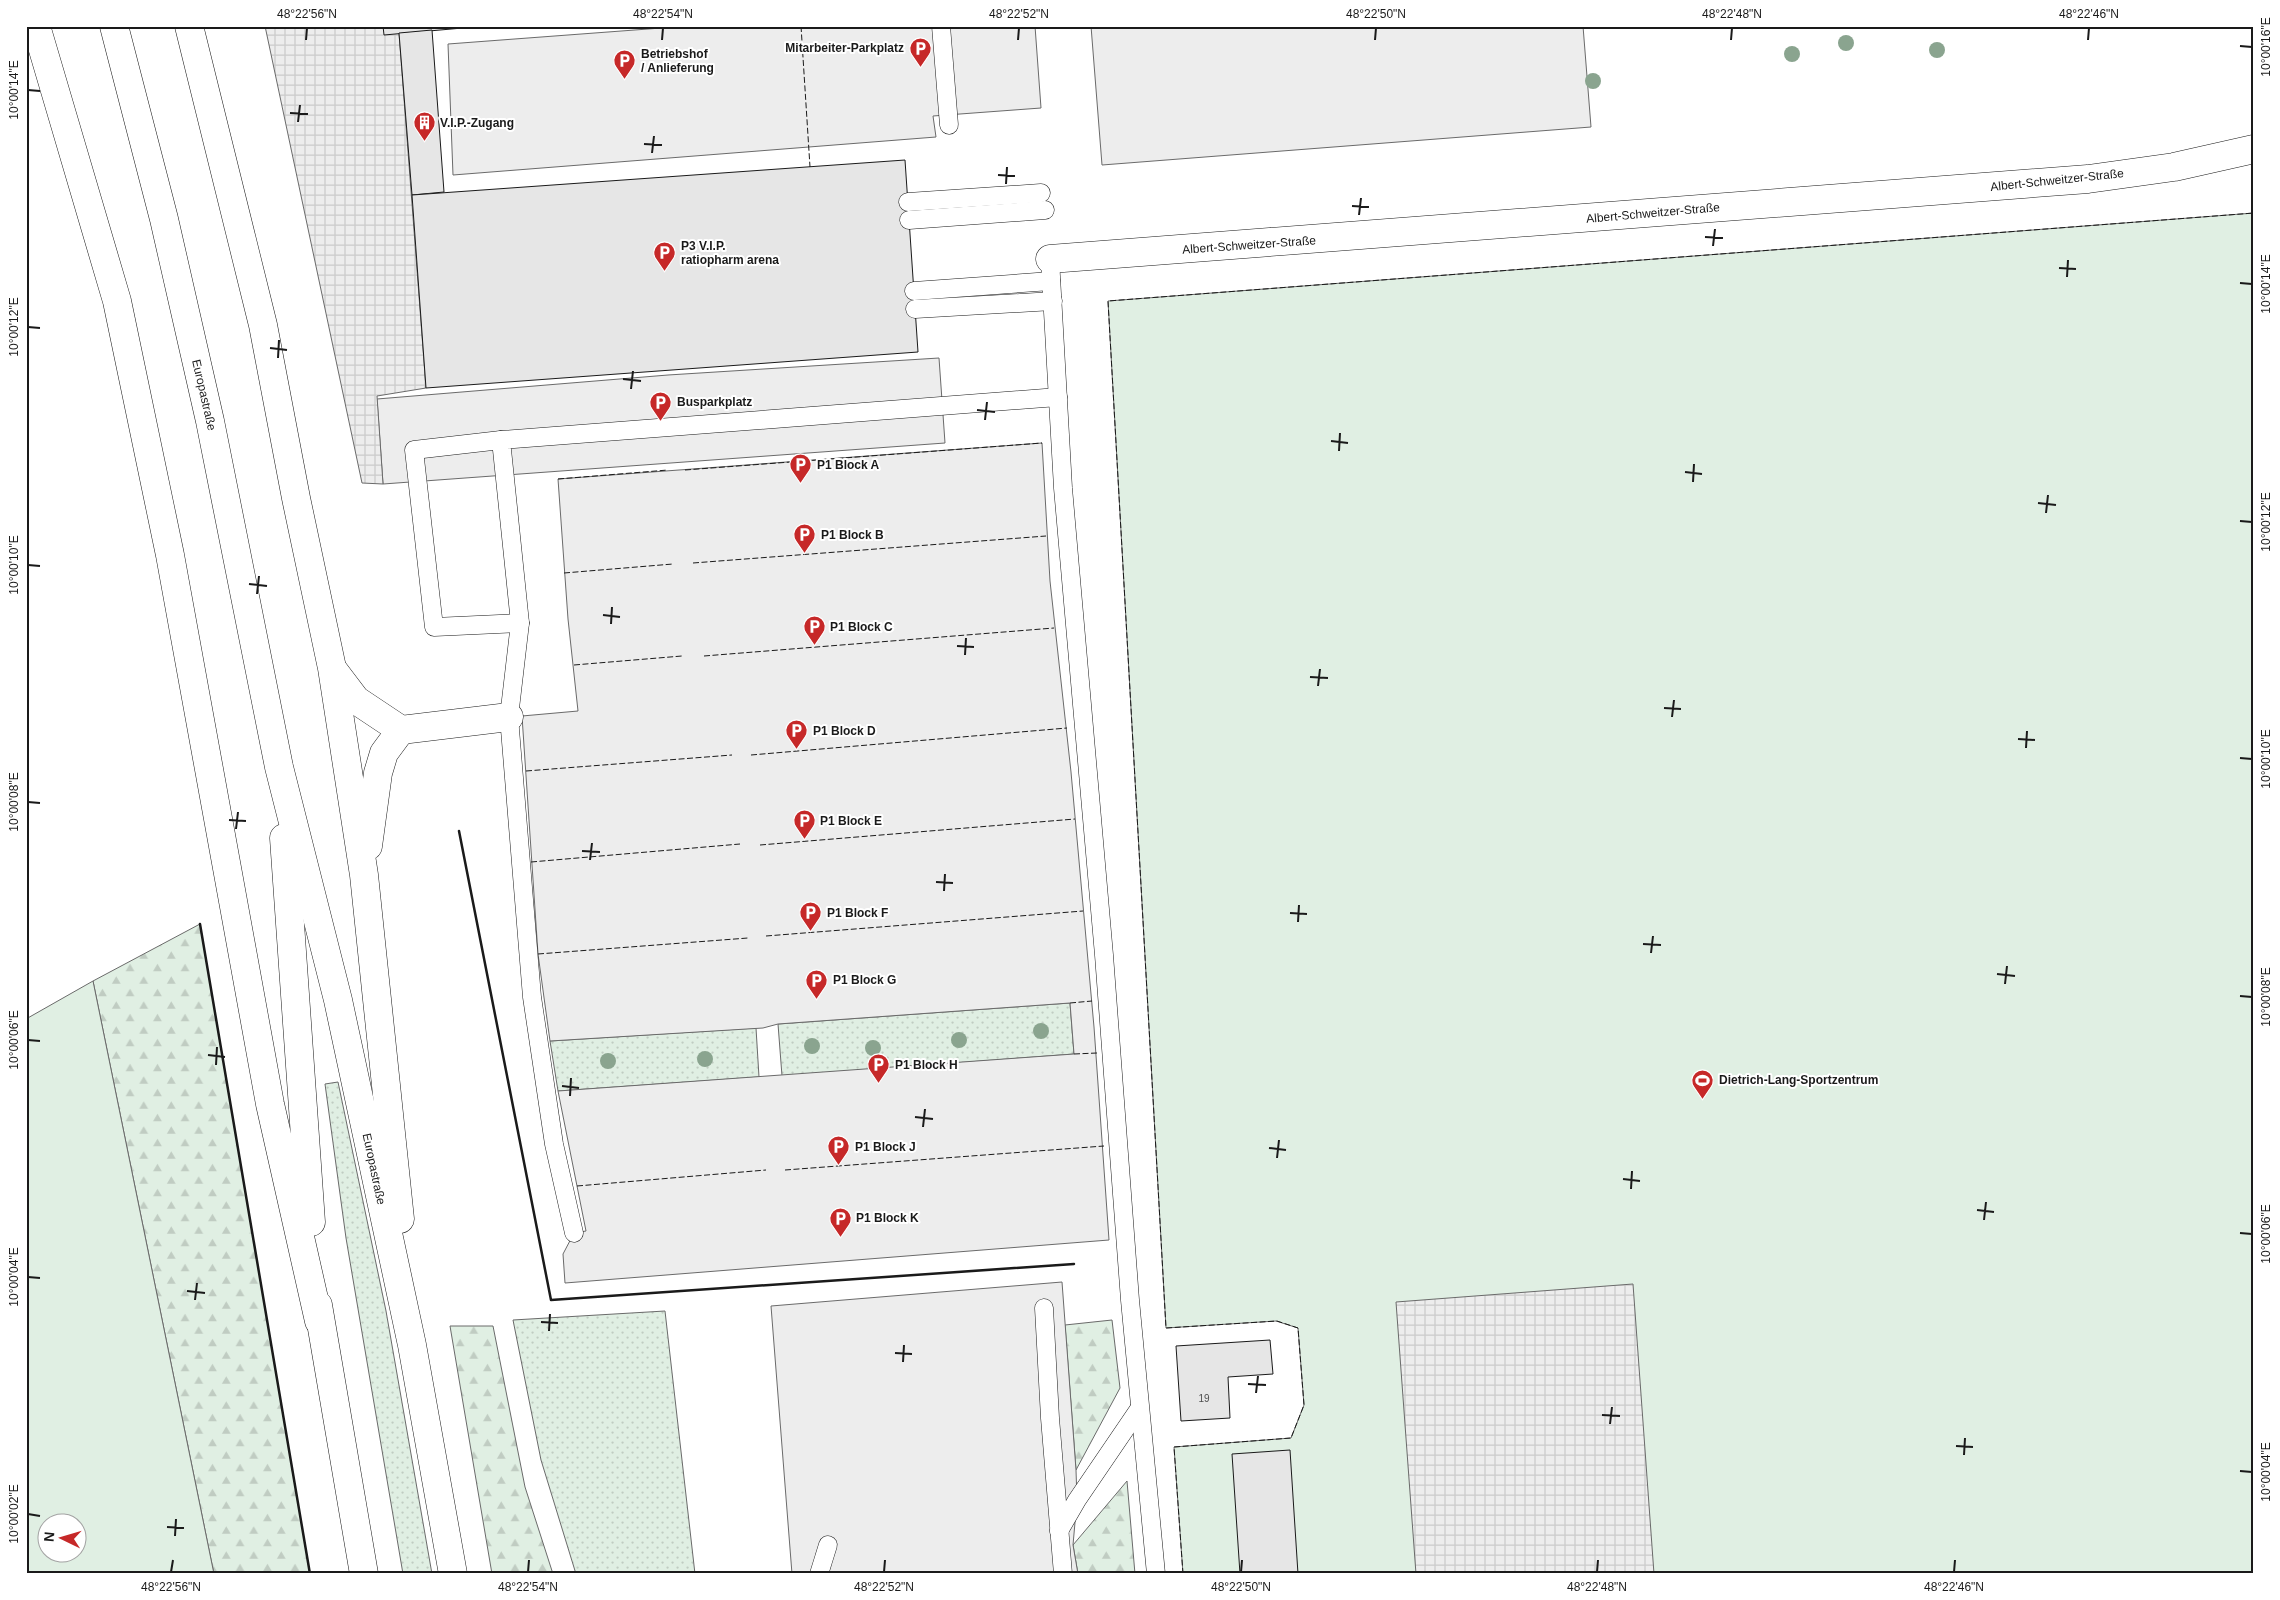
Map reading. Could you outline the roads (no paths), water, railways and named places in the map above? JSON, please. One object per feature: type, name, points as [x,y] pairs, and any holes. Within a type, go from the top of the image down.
[{"type":"main road","points":[[36,26],[117,301],[170,555],[270,1104],[319,1321]]},
{"type":"main road","name":"Europastraße","points":[[114,26],[164,219],[210,421],[279,767],[338,1000],[412,1345],[453,1574]]},
{"type":"main road","points":[[189,26],[263,325],[332,668],[364,875],[412,1345]]},
{"type":"main road","name":"Albert-Schweitzer-Straße","points":[[1051,270],[2088,179],[2174,167],[2254,149]]},
{"type":"main road","points":[[332,668],[356,700],[401,730],[510,717]]},
{"type":"main road","points":[[364,875],[378,773],[384,753],[401,730]]},
{"type":"main road","name":"Europastraße","points":[[279,767],[319,1321],[364,1574]]},
{"type":"lane","points":[[941,26],[949,126]]},
{"type":"lane","points":[[908,202],[1043,202],[991,215],[909,220]]},
{"type":"lane","points":[[914,291],[999,285],[1051,270],[1063,488],[1104,955],[1139,1409],[1156,1574]]},
{"type":"lane","points":[[915,309],[1053,301]]},
{"type":"lane","points":[[520,623],[434,627],[414,450],[501,440],[1058,398]]},
{"type":"lane","points":[[501,440],[520,623],[510,717],[532,997],[554,1144],[574,1232]]},
{"type":"lane","points":[[1044,1308],[1063,1574]]},
{"type":"lane","points":[[1059,1531],[1077,1500],[1139,1409]]},
{"type":"lane","points":[[819,1574],[828,1545]]},
{"type":"place","name":"Mitarbeiter-Parkplatz","points":[[920,67]]},
{"type":"place","name":"Betriebshof / Anlieferung","points":[[625,80]]},
{"type":"place","name":"V.I.P.-Zugang","points":[[424,142]]},
{"type":"place","name":"P3 V.I.P. ratiopharm arena","points":[[665,272]]},
{"type":"place","name":"Busparkplatz","points":[[661,421]]},
{"type":"place","name":"P1 Block A","points":[[801,484]]},
{"type":"place","name":"P1 Block B","points":[[805,554]]},
{"type":"place","name":"P1 Block C","points":[[814,646]]},
{"type":"place","name":"P1 Block D","points":[[797,750]]},
{"type":"place","name":"P1 Block E","points":[[804,840]]},
{"type":"place","name":"P1 Block F","points":[[811,932]]},
{"type":"place","name":"P1 Block G","points":[[817,999]]},
{"type":"place","name":"P1 Block H","points":[[879,1084]]},
{"type":"place","name":"Dietrich-Lang-Sportzentrum","points":[[1703,1099]]},
{"type":"place","name":"P1 Block J","points":[[839,1166]]},
{"type":"place","name":"P1 Block K","points":[[840,1237]]}]
